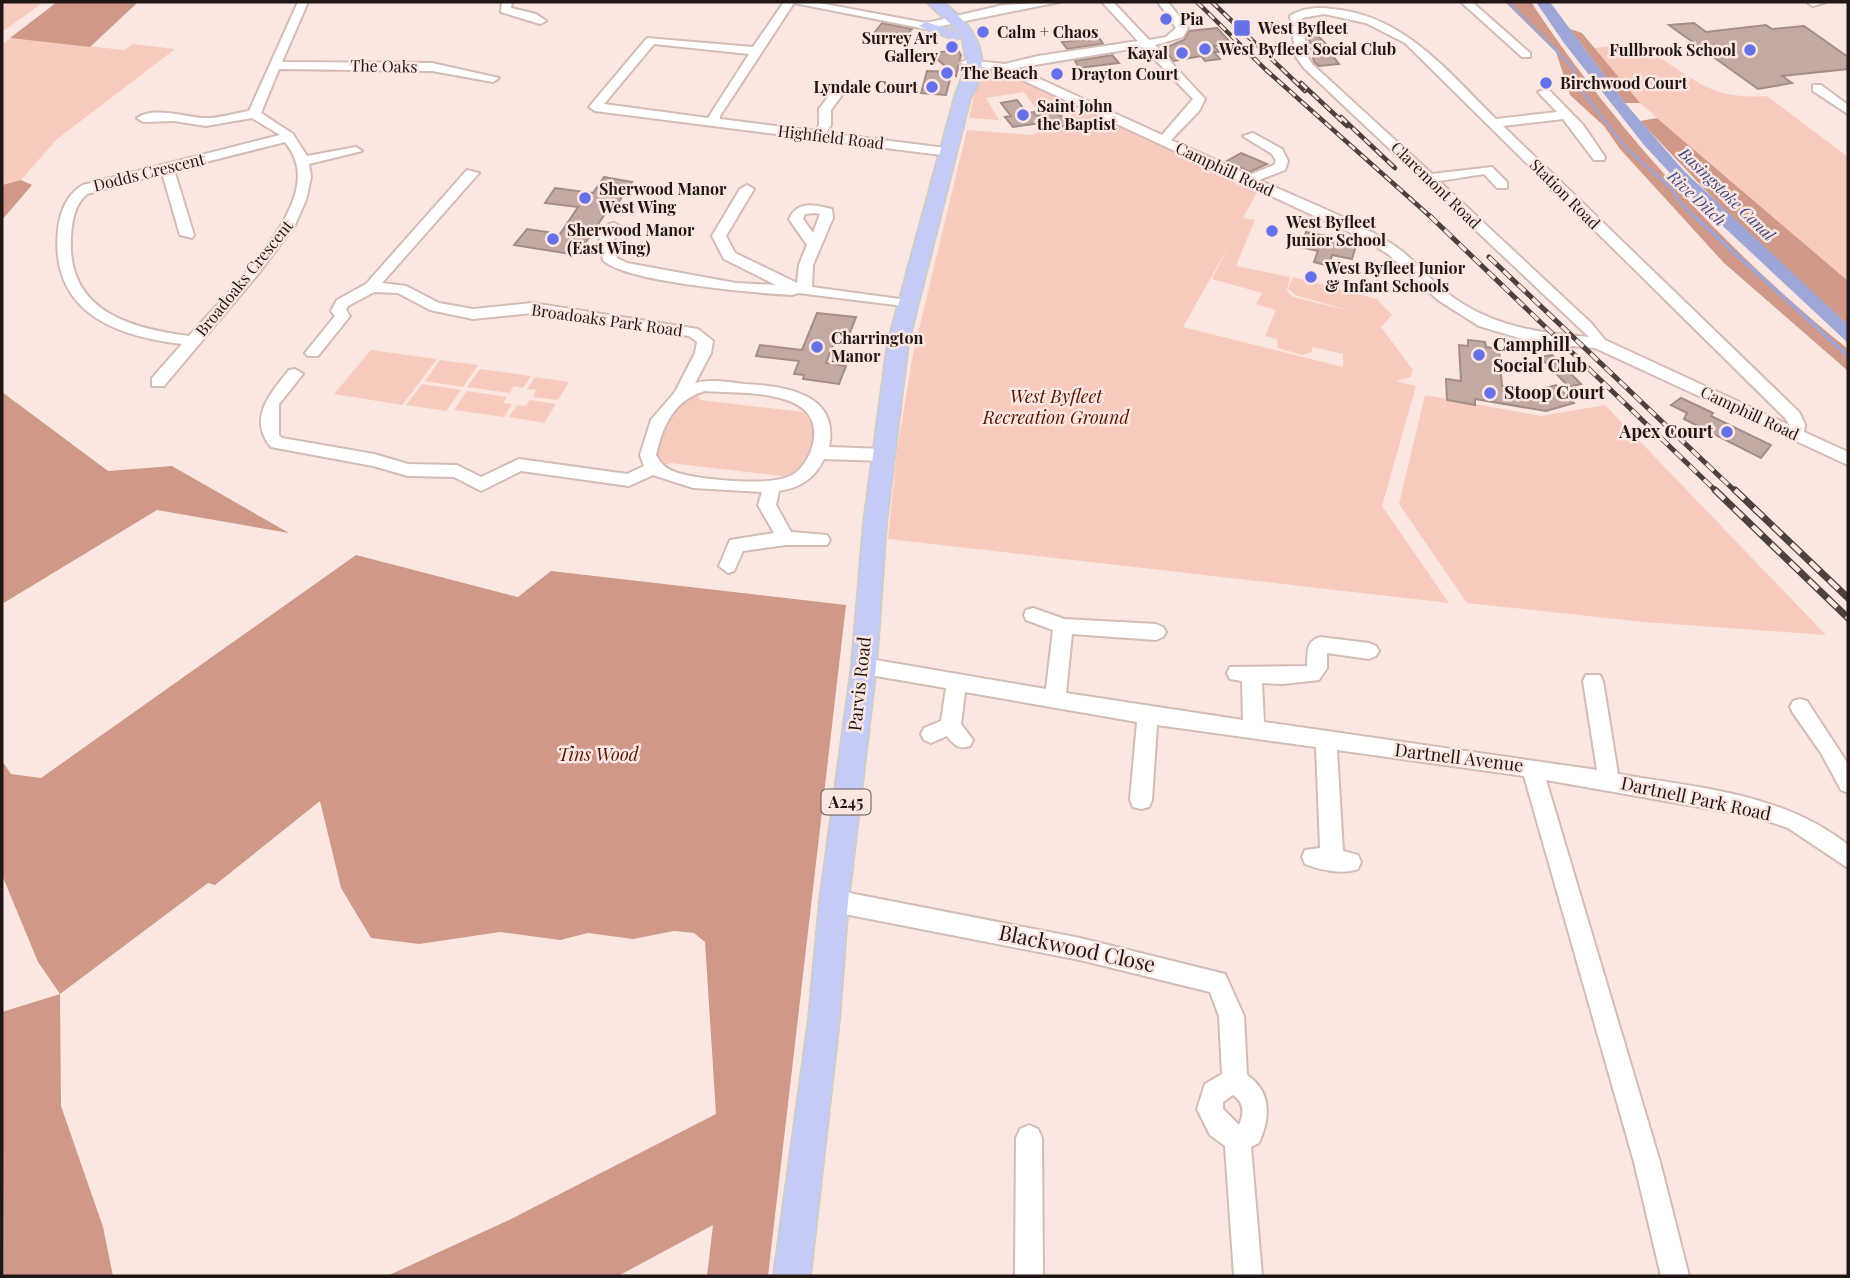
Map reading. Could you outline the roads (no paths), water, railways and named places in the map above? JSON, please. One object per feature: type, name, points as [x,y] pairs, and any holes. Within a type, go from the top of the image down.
[{"type":"main road","points":[[920,2],[955,36],[973,59]]},
{"type":"main road","points":[[934,2],[939,21],[973,59],[1006,66]]},
{"type":"main road","name":"Parvis Road","points":[[792,1276],[824,1019],[834,901],[864,666],[898,343],[963,97],[960,95],[973,59]]},
{"type":"street","points":[[254,114],[303,2]]},
{"type":"street","points":[[508,2],[505,10],[541,18]]},
{"type":"street","points":[[713,122],[714,116],[789,2]]},
{"type":"street","points":[[799,2],[939,21],[1003,8],[1054,2]]},
{"type":"street","points":[[1107,2],[1200,101],[1164,140]]},
{"type":"street","points":[[1006,66],[1147,46],[1169,40],[1181,33],[1181,25],[1163,2]]},
{"type":"street","points":[[1466,2],[1525,49]]},
{"type":"street","name":"Station Road","points":[[1296,16],[1323,7],[1365,18],[1404,37],[1793,416],[1797,424],[1795,435]]},
{"type":"street","name":"Claremont Road","points":[[1296,16],[1302,57],[1308,66],[1586,326],[1597,337],[1598,343]]},
{"type":"street","name":"Highfield Road","points":[[756,51],[651,40],[595,107],[949,152]]},
{"type":"street","name":"The Oaks","points":[[275,65],[432,67],[492,78]]},
{"type":"street","name":"Camphill Road","points":[[1006,66],[1383,245],[1443,297],[1484,323],[1536,338],[1598,343],[1848,459]]},
{"type":"street","points":[[818,136],[825,125],[825,109],[837,97],[841,88]]},
{"type":"street","points":[[1817,88],[1848,110]]},
{"type":"street","points":[[1544,92],[1599,157]]},
{"type":"street","points":[[141,118],[174,117],[206,122],[254,114],[289,137],[304,161],[356,151]]},
{"type":"street","points":[[1493,123],[1566,115]]},
{"type":"street","name":"Dodds Crescent","points":[[193,341],[136,332],[103,318],[78,298],[63,266],[65,224],[76,195],[88,188],[289,137]]},
{"type":"street","points":[[1249,180],[1280,167],[1282,161],[1277,152],[1257,139]]},
{"type":"street","name":"Broadoaks Crescent","points":[[158,382],[288,229],[305,188],[304,161]]},
{"type":"street","points":[[167,168],[186,235]]},
{"type":"street","points":[[1428,178],[1486,170],[1502,186]]},
{"type":"street","points":[[313,353],[339,325],[343,316],[338,311],[342,303],[371,287],[472,173]]},
{"type":"street","points":[[747,188],[719,236],[729,256],[777,281],[804,289],[907,304]]},
{"type":"street","points":[[614,227],[606,241],[610,260],[623,267],[661,276],[776,292],[804,289]]},
{"type":"street","points":[[804,289],[803,274],[814,246]]},
{"type":"street","name":"Broadoaks Park Road","points":[[371,287],[401,289],[435,307],[473,314],[532,308],[693,332],[705,341],[703,353],[683,392],[660,415],[648,455],[654,468]]},
{"type":"street","points":[[295,374],[271,403],[271,436],[277,443],[374,460],[408,470],[457,471],[481,485],[519,465],[629,480],[654,468],[668,477],[699,482],[772,486],[793,482],[808,471],[823,448],[821,419],[811,405],[796,396],[705,386],[683,392]]},
{"type":"street","points":[[823,448],[885,450]]},
{"type":"street","points":[[772,486],[768,505],[786,538]]},
{"type":"street","points":[[728,566],[736,545],[786,538],[821,540]]},
{"type":"street","points":[[1033,615],[1063,626],[1156,632]]},
{"type":"street","points":[[1055,700],[1063,626]]},
{"type":"street","points":[[1254,731],[1245,674],[1312,674],[1317,668],[1317,648],[1320,645],[1369,651]]},
{"type":"street","name":"Dartnell Avenue","points":[[864,666],[1148,715],[1532,768],[1643,1150],[1675,1276]]},
{"type":"street","points":[[948,734],[957,681]]},
{"type":"street","points":[[1593,681],[1609,781]]},
{"type":"street","points":[[1800,707],[1828,747],[1848,784]]},
{"type":"street","points":[[1141,800],[1136,770],[1148,715]]},
{"type":"street","points":[[1326,741],[1332,859]]},
{"type":"street","name":"Dartnell Park Road","points":[[1532,768],[1756,808],[1795,821],[1845,848]]},
{"type":"street","name":"Blackwood Close","points":[[834,901],[1080,949],[1217,982],[1225,992],[1230,1010],[1235,1082]]},
{"type":"street","points":[[1235,1082],[1250,1092],[1256,1111],[1250,1134],[1237,1139],[1225,1133],[1209,1109],[1211,1095],[1219,1086],[1235,1082]]},
{"type":"street","points":[[1029,1138],[1029,1276]]},
{"type":"street","points":[[1237,1139],[1248,1276]]},
{"type":"water","name":"Basingstoke Canal","points":[[1536,2],[1550,2],[1625,103],[1684,171],[1848,325],[1848,343],[1696,201],[1644,145],[1564,43]]},
{"type":"waterway","name":"Rive Ditch","points":[[1508,2],[1546,40]]},
{"type":"waterway","name":"Rive Ditch","points":[[1548,42],[1572,67],[1584,94],[1627,149],[1672,189],[1681,204],[1696,218]]},
{"type":"waterway","name":"Rive Ditch","points":[[1694,216],[1848,356]]},
{"type":"railway","points":[[1197,2],[1265,69],[1432,218]]},
{"type":"railway","points":[[1212,2],[1305,91]]},
{"type":"railway","points":[[1301,83],[1347,126]]},
{"type":"railway","points":[[1341,117],[1395,168]]},
{"type":"railway","points":[[1430,216],[1717,492]]},
{"type":"railway","points":[[1489,257],[1736,492]]},
{"type":"railway","points":[[1715,490],[1848,618]]},
{"type":"railway","points":[[1735,490],[1848,598]]},
{"type":"place","name":"Pia","points":[[1166,19]]},
{"type":"place","name":"West Byfleet","points":[[1242,28]]},
{"type":"place","name":"Calm + Chaos","points":[[983,32]]},
{"type":"place","name":"Surrey Art Gallery","points":[[952,47]]},
{"type":"place","name":"West Byfleet Social Club","points":[[1205,49]]},
{"type":"place","name":"Fullbrook School","points":[[1750,50]]},
{"type":"place","name":"Kayal","points":[[1182,53]]},
{"type":"place","name":"The Beach","points":[[947,73]]},
{"type":"place","name":"Drayton Court","points":[[1057,74]]},
{"type":"place","name":"Birchwood Court","points":[[1546,83]]},
{"type":"place","name":"Lyndale Court","points":[[932,87]]},
{"type":"place","name":"Saint John the Baptist","points":[[1023,115]]},
{"type":"place","name":"Sherwood Manor West Wing","points":[[585,198]]},
{"type":"place","name":"West Byfleet Junior School","points":[[1272,231]]},
{"type":"place","name":"Sherwood Manor (East Wing)","points":[[553,239]]},
{"type":"place","name":"West Byfleet Junior & Infant Schools","points":[[1311,277]]},
{"type":"place","name":"Charrington Manor","points":[[817,347]]},
{"type":"place","name":"Camphill Social Club","points":[[1479,355]]},
{"type":"place","name":"Stoop Court","points":[[1490,393]]},
{"type":"place","name":"Apex Court","points":[[1727,432]]},
{"type":"park label","name":"West Byfleet Recreation Ground","points":[[1056,407]]},
{"type":"park label","name":"Tins Wood","points":[[598,755]]}]
